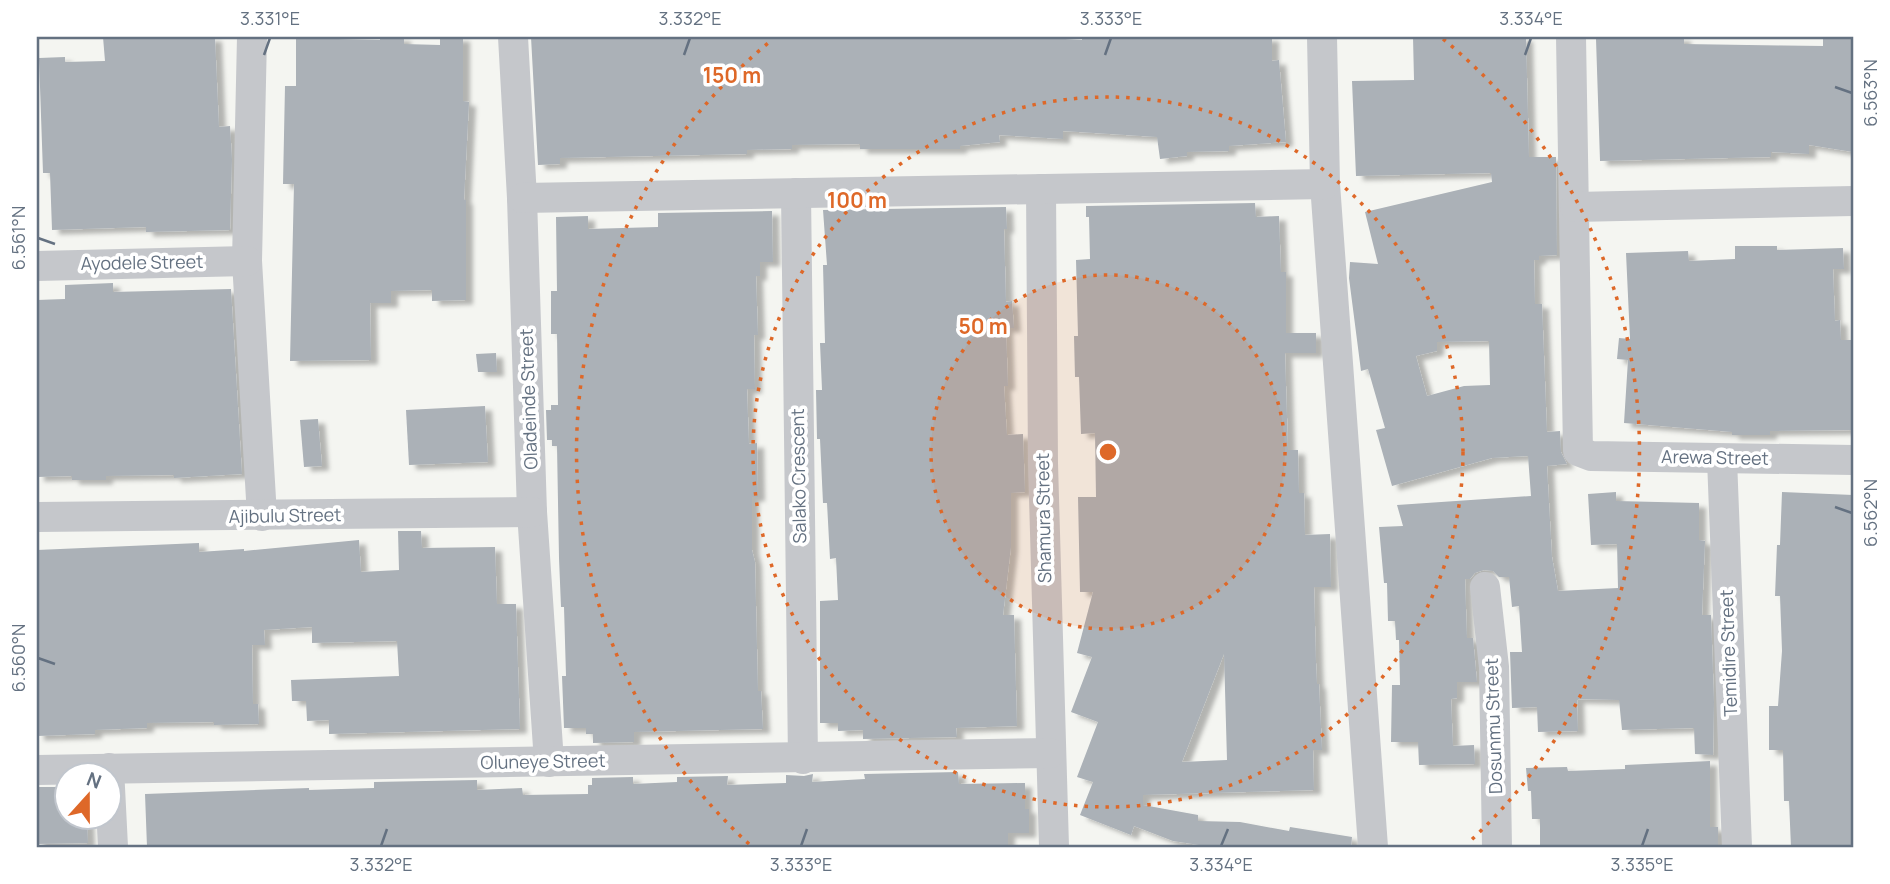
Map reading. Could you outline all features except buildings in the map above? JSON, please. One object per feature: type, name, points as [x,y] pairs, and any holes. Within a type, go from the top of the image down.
[{"type":"street","points":[[252,37],[247,261],[262,516]]},
{"type":"street","name":"Oladeinde Street","points":[[513,37],[522,198],[532,512],[549,762]]},
{"type":"street","points":[[1322,37],[1325,184],[1373,847]]},
{"type":"street","points":[[1571,37],[1575,207],[1853,201]]},
{"type":"street","points":[[522,198],[1325,184]]},
{"type":"street","name":"Shamura Street","points":[[1041,189],[1043,463],[1054,847]]},
{"type":"street","name":"Salako Crescent","points":[[796,193],[803,759]]},
{"type":"street","name":"Arewa Street","points":[[1575,207],[1578,451],[1591,456],[1853,460]]},
{"type":"street","name":"Ayodele Street","points":[[37,266],[247,261]]},
{"type":"street","name":"Temidire Street","points":[[1721,459],[1737,847]]},
{"type":"street","name":"Ajibulu Street","points":[[37,517],[532,512]]},
{"type":"street","name":"Dosunmu Street","points":[[1486,596],[1494,667],[1497,847]]},
{"type":"street","name":"Oluneye Street","points":[[122,768],[1050,753]]}]
